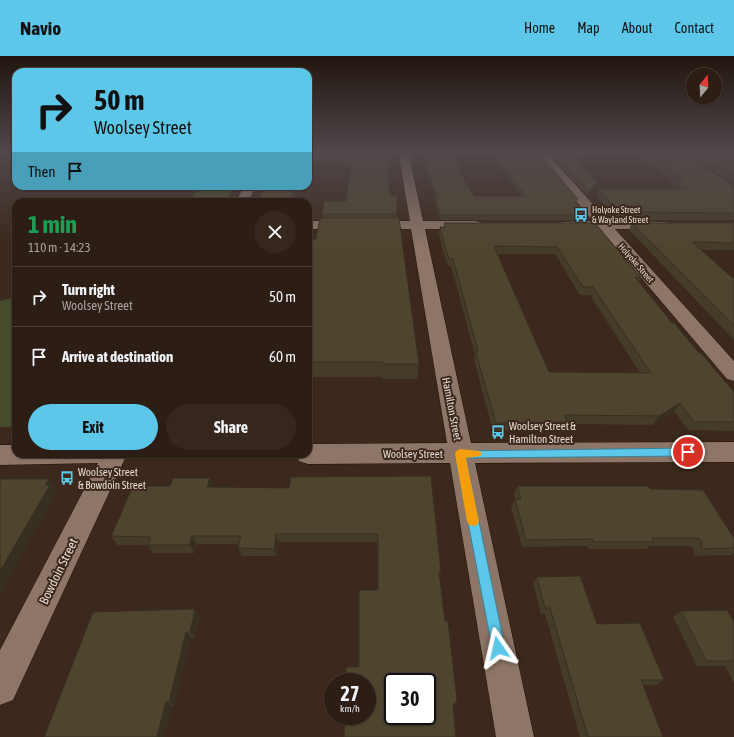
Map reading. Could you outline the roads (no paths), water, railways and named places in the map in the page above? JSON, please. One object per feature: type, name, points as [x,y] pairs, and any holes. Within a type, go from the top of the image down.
[{"type":"street","name":"Hamilton Street","points":[[409,183],[515,737]]},
{"type":"street","name":"Holyoke Street","points":[[566,183],[734,374]]},
{"type":"street","points":[[312,225],[486,225]]},
{"type":"street","points":[[556,225],[672,225]]},
{"type":"street","name":"Woolsey Street","points":[[312,454],[734,452]]},
{"type":"street","points":[[0,455],[12,455]]},
{"type":"street","name":"Bowdoin Street","points":[[0,687],[113,458]]},
{"type":"place","name":"Holyoke Street & Wayland Street","points":[[581,215]]},
{"type":"place","name":"Woolsey Street & Hamilton Street","points":[[498,432]]},
{"type":"place","name":"Woolsey Street & Bowdoin Street","points":[[67,478]]}]
